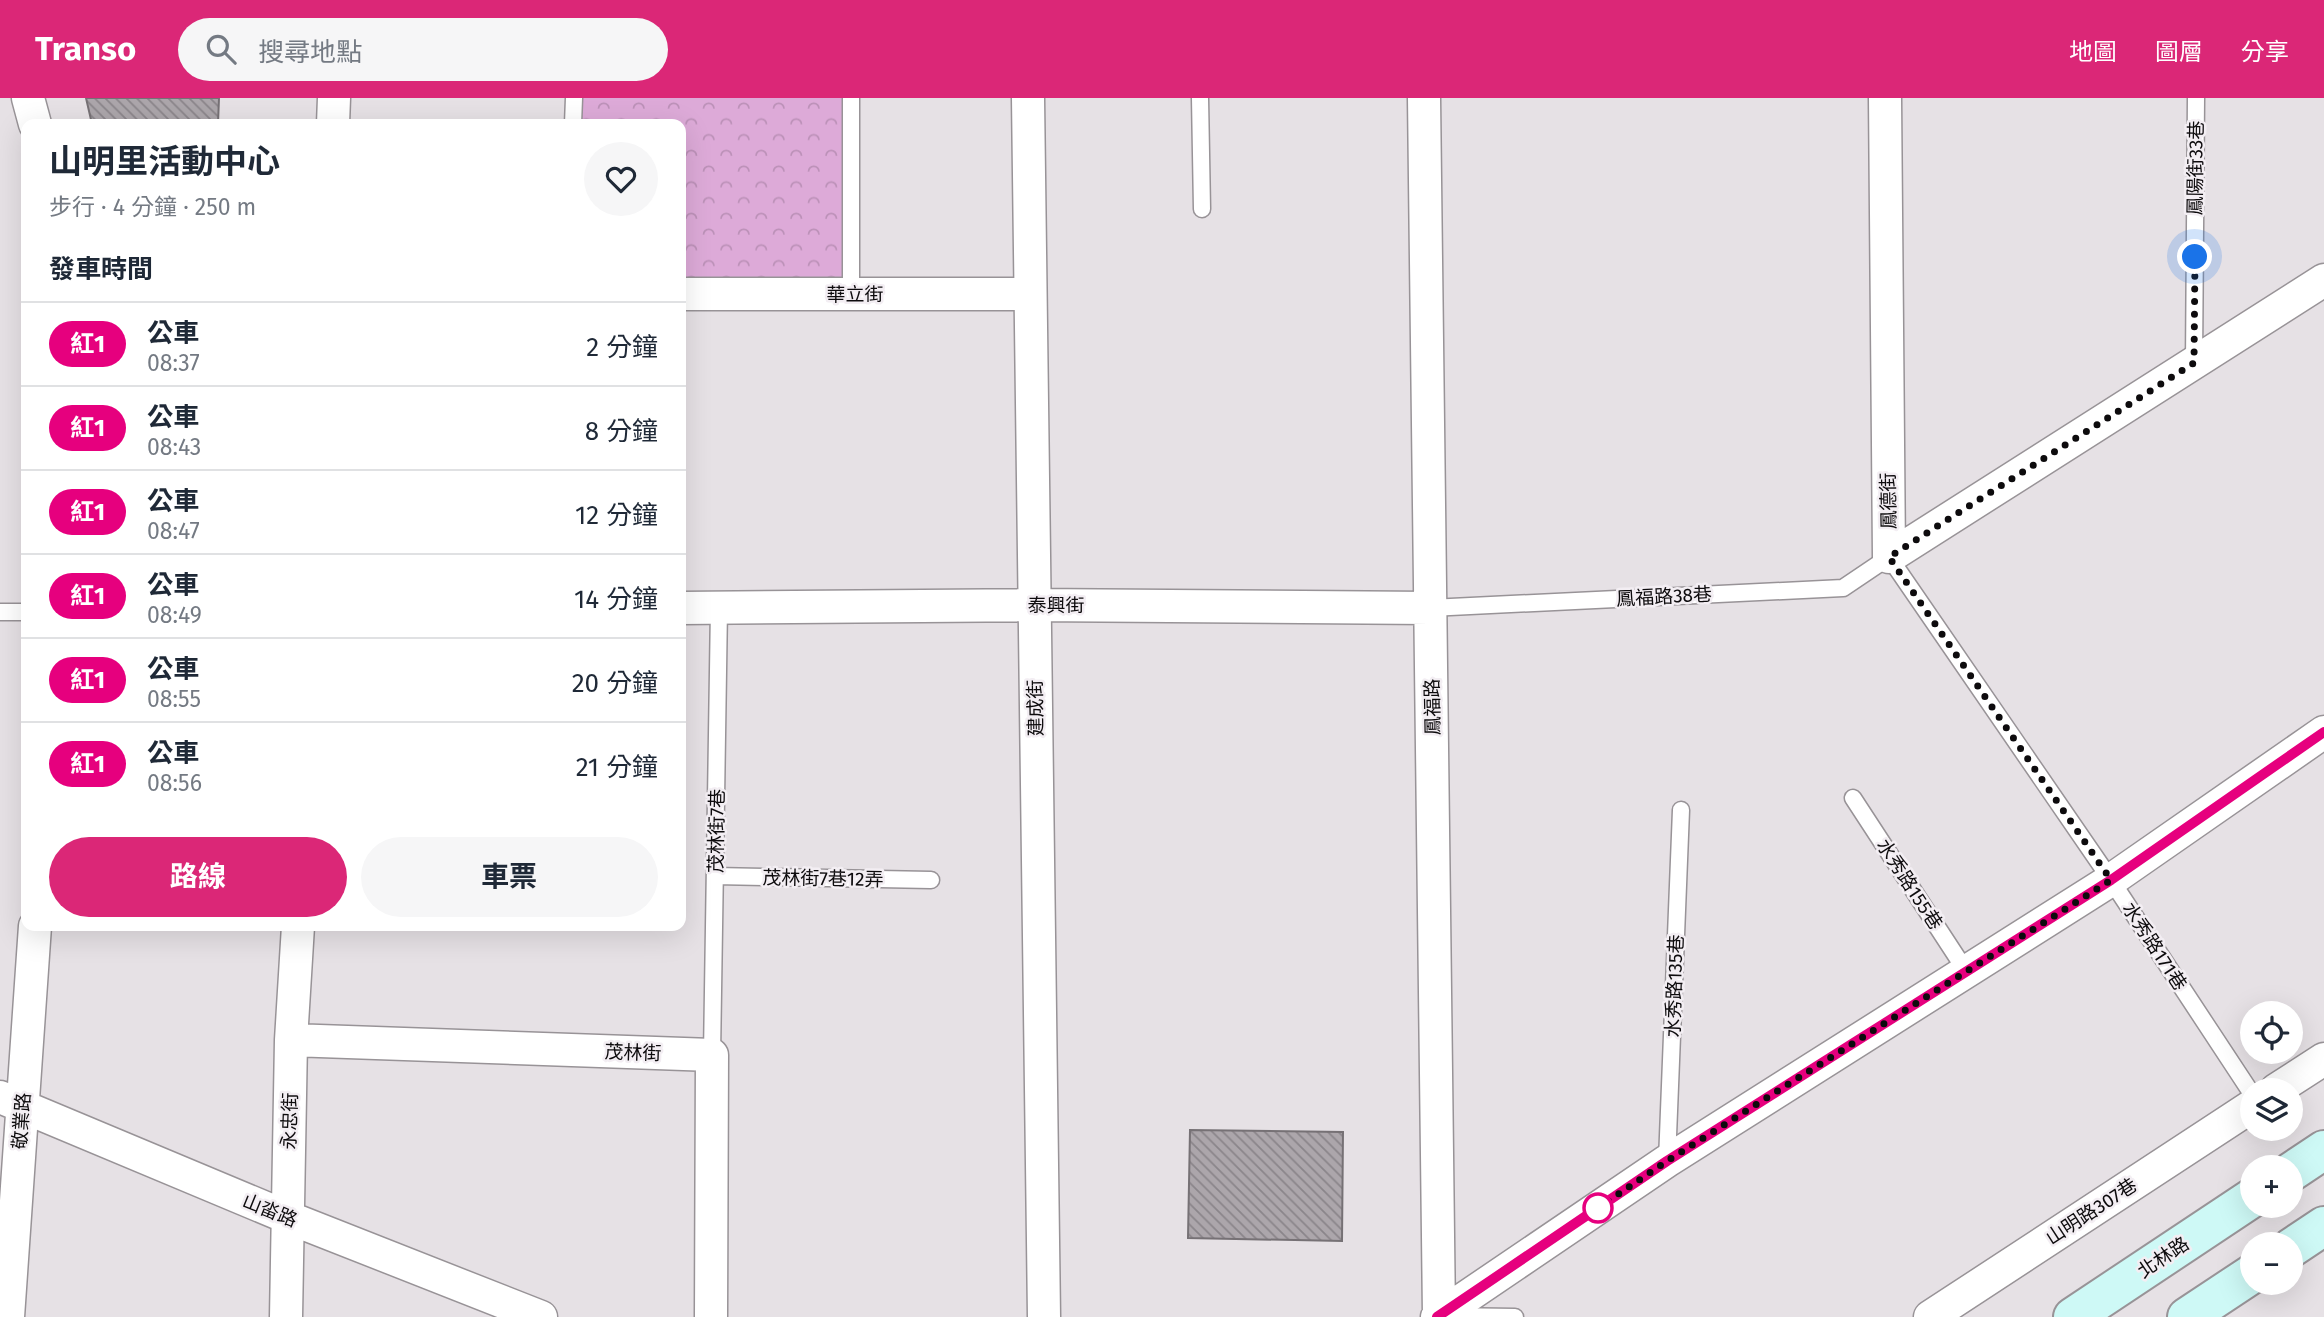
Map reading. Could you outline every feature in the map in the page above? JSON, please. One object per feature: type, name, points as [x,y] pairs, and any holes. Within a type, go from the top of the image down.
[{"type":"street","points":[[28,98],[34,119]]},
{"type":"street","points":[[333,119],[334,98]]},
{"type":"street","name":"建成街","points":[[1028,98],[1044,1317]]},
{"type":"street","name":"鳳福路","points":[[1424,98],[1438,1316]]},
{"type":"street","name":"鳳德街","points":[[1885,98],[1889,557]]},
{"type":"street","name":"鳳德街","points":[[1889,557],[2324,281]]},
{"type":"street","name":"華立街","points":[[686,294],[1030,294]]},
{"type":"street","name":"泰興街","points":[[686,608],[1033,605],[1430,608]]},
{"type":"street","points":[[1438,1316],[1667,1161],[2111,880],[2324,732]]},
{"type":"street","name":"敬業路","points":[[8,1317],[11,1101],[34,931]]},
{"type":"street","name":"永忠街","points":[[286,1317],[291,1040],[298,931]]},
{"type":"street","name":"茂林街","points":[[291,1040],[712,1055]]},
{"type":"street","points":[[711,1317],[712,1055]]},
{"type":"street","points":[[2295,1078],[2324,1059]]},
{"type":"street","name":"山畓路","points":[[11,1101],[287,1217],[541,1317]]},
{"type":"street","name":"山明路307巷","points":[[1930,1317],[2240,1114]]},
{"type":"street","points":[[2303,1164],[2324,1150]]},
{"type":"street","name":"北林路","points":[[2073,1317],[2240,1206]]},
{"type":"street","points":[[2303,1240],[2324,1226]]},
{"type":"street","points":[[2187,1317],[2240,1281]]},
{"type":"lane","points":[[573,119],[574,98]]},
{"type":"lane","points":[[851,98],[851,294]]},
{"type":"lane","points":[[1200,98],[1202,209]]},
{"type":"lane","name":"鳳陽街33巷","points":[[2194,363],[2196,98]]},
{"type":"lane","name":"鳳福路38巷","points":[[1430,608],[1843,587],[1889,557]]},
{"type":"lane","name":"水秀路171巷","points":[[1889,557],[2111,880],[2241,1078]]},
{"type":"lane","name":"茂林街7巷","points":[[712,1055],[719,607]]},
{"type":"lane","points":[[0,612],[21,612]]},
{"type":"lane","name":"水秀路155巷","points":[[1853,798],[1966,971]]},
{"type":"lane","name":"水秀路135巷","points":[[1667,1161],[1681,810]]},
{"type":"lane","name":"茂林街7巷12弄","points":[[715,876],[931,880]]},
{"type":"lane","points":[[1438,1316],[1515,1317]]},
{"type":"green space","points":[[582,98],[844,98],[844,287],[686,286],[686,119],[582,119]]},
{"type":"building","points":[[86,98],[219,98],[218,119],[91,119]]},
{"type":"building","points":[[1190,1130],[1343,1132],[1342,1241],[1188,1238]]},
{"type":"bus line","name":"紅1","points":[[1437,1317],[1667,1161],[2111,880],[2324,732]]},
{"type":"route","points":[[1598,1208],[1667,1161],[2111,880],[1889,557],[2194,363],[2195,257]]}]
